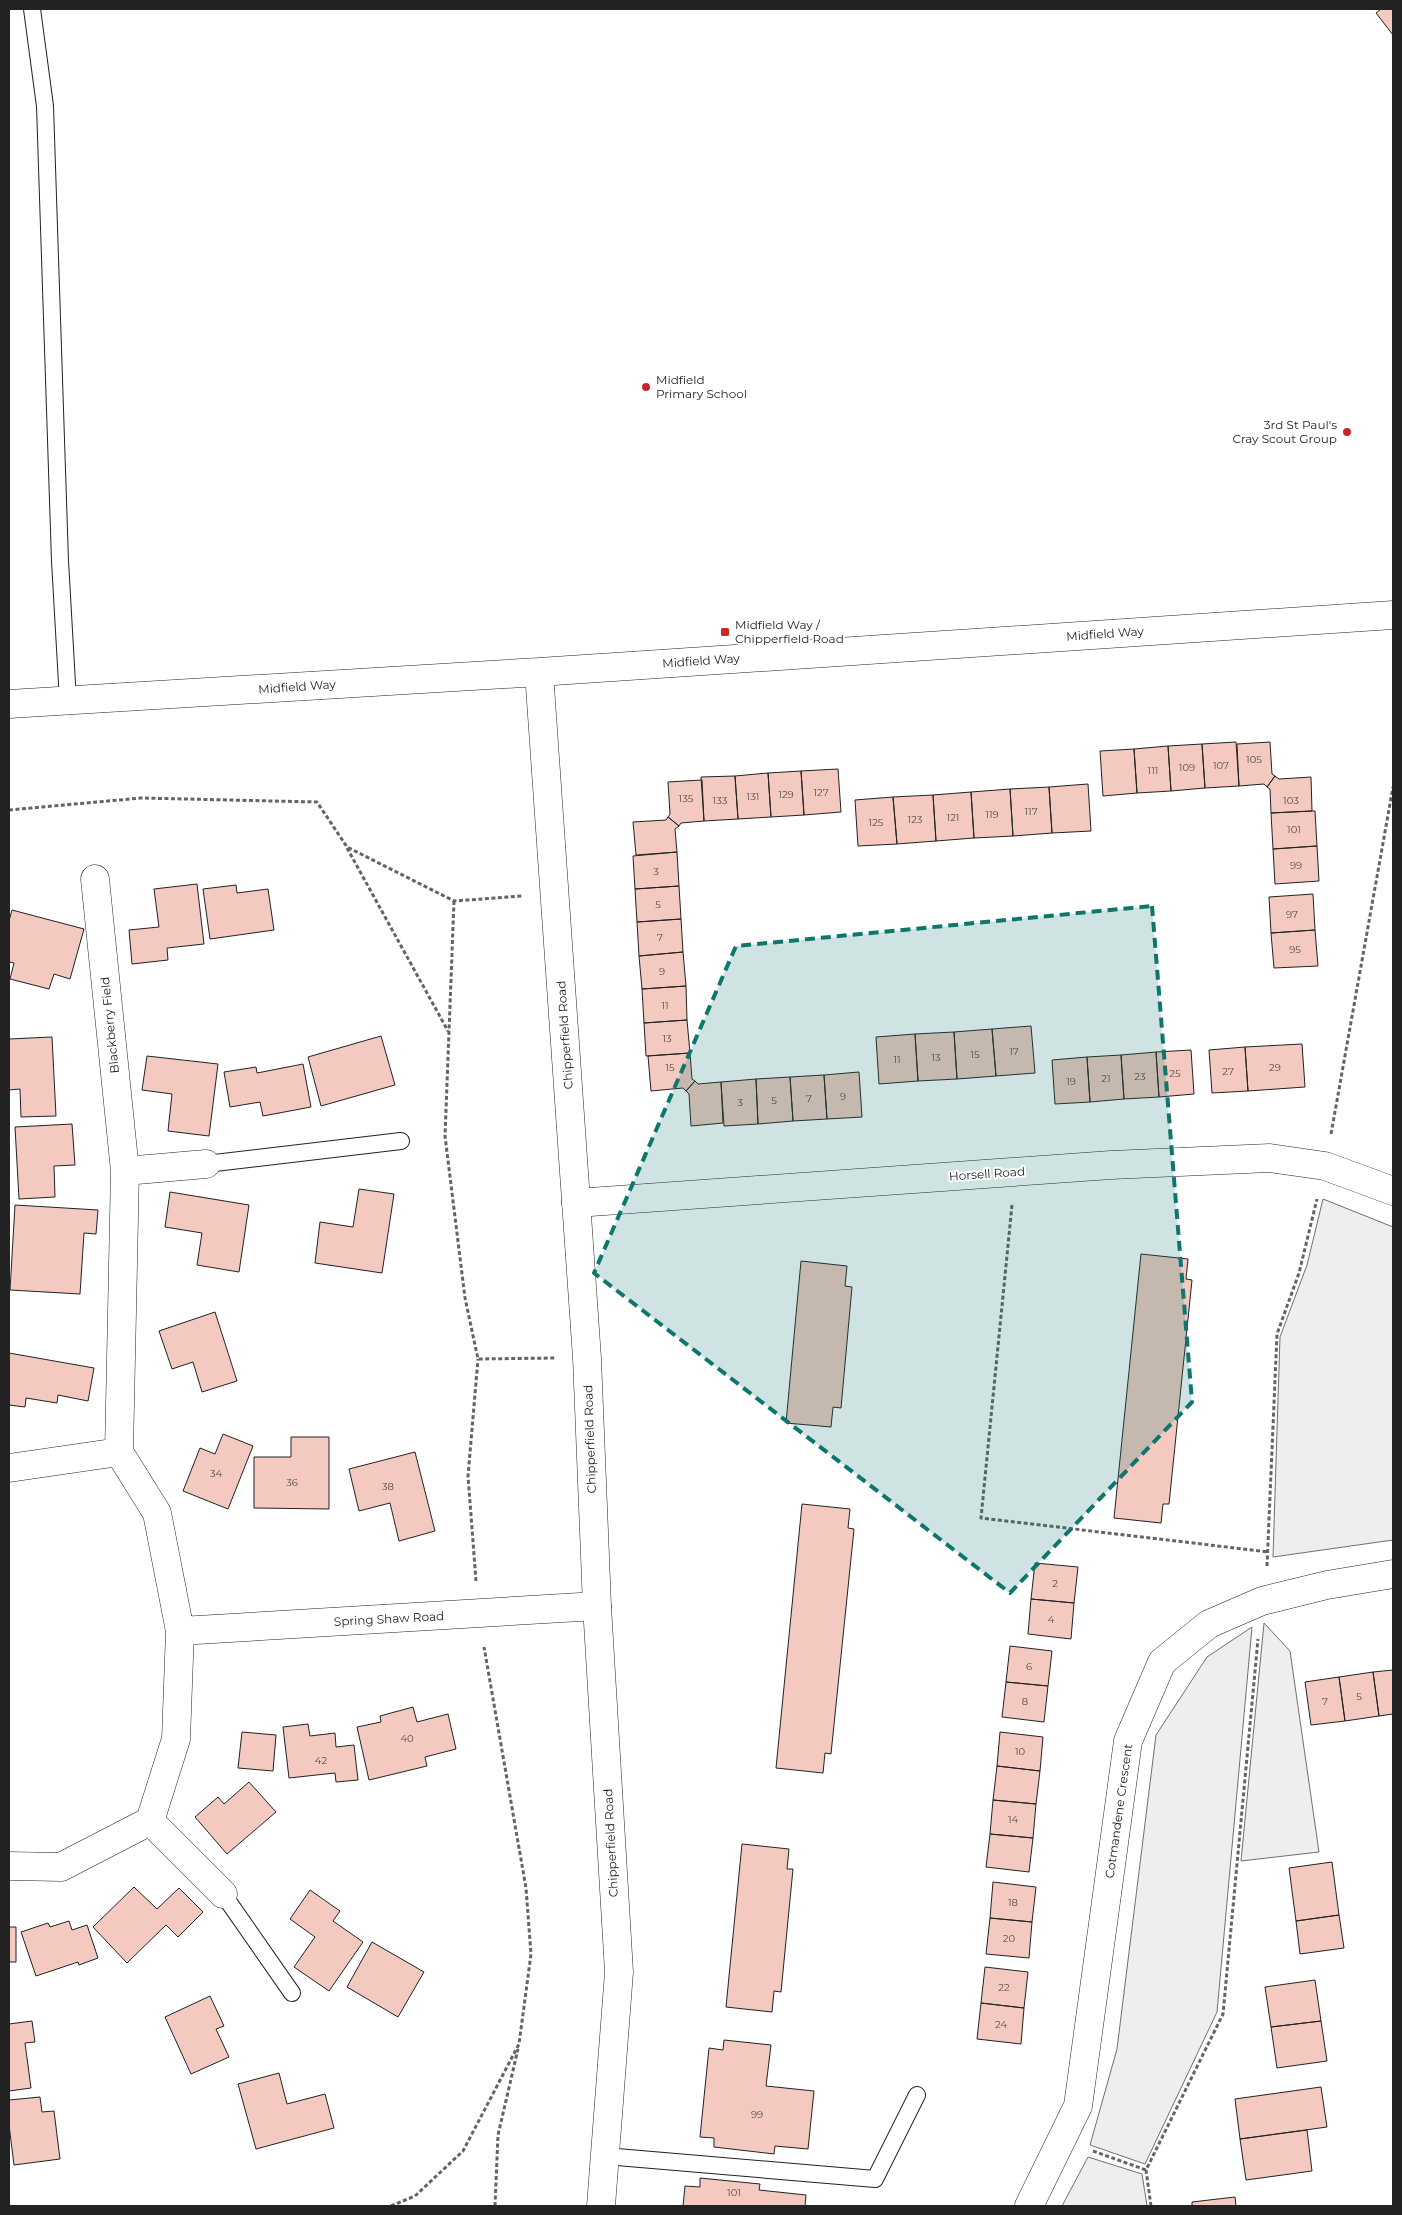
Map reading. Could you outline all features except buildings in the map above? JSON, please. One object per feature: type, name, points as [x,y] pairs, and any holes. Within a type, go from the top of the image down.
[{"type":"street","name":"Midfield Way","points":[[9,704],[539,672],[1393,615]]},
{"type":"street","name":"Chipperfield Road","points":[[539,672],[587,1358],[597,1606],[619,1972],[601,2206]]},
{"type":"street","name":"Blackberry Field","points":[[95,879],[125,1171],[119,1452]]},
{"type":"street","name":"Horsell Road","points":[[576,1203],[1111,1165],[1270,1158],[1325,1166],[1393,1191]]},
{"type":"street","points":[[125,1171],[206,1164]]},
{"type":"street","points":[[9,1468],[119,1452],[157,1513],[180,1631],[176,1739],[150,1820],[61,1867],[9,1866]]},
{"type":"street","name":"Cotmandene Crescent","points":[[1029,2206],[1078,2106],[1128,1741],[1162,1662],[1209,1624],[1262,1601],[1327,1585],[1393,1574]]},
{"type":"street","name":"Spring Shaw Road","points":[[180,1631],[597,1606]]},
{"type":"street","points":[[150,1820],[223,1894]]},
{"type":"lane","points":[[32,9],[44,106],[60,561],[68,701]]},
{"type":"lane","points":[[206,1164],[401,1141]]},
{"type":"lane","points":[[223,1894],[292,1993]]},
{"type":"lane","points":[[605,2156],[875,2179],[916,2095]]},
{"type":"path","points":[[9,810],[142,798],[317,802],[347,848],[450,1032]]},
{"type":"path","points":[[347,848],[454,901],[555,893]]},
{"type":"path","points":[[454,901],[445,1136],[466,1298],[478,1359],[468,1476],[478,1614],[526,1888],[531,1954],[519,2044],[498,2135],[495,2206]]},
{"type":"path","points":[[1015,1172],[981,1518],[1270,1552]]},
{"type":"path","points":[[478,1359],[587,1358]]},
{"type":"path","points":[[1151,2206],[1146,2170],[1223,2014],[1262,1601]]},
{"type":"path","points":[[391,2206],[415,2196],[463,2151],[519,2044]]},
{"type":"path","points":[[1063,2140],[1146,2170]]},
{"type":"highlighted area","points":[[1152,906],[1192,1402],[1010,1593],[594,1273],[736,946]]},
{"type":"shaded area","points":[[1323,1199],[1393,1227],[1393,1540],[1273,1557],[1280,1337],[1307,1265]]},
{"type":"shaded area","points":[[1264,1623],[1290,1651],[1319,1852],[1241,1861]]},
{"type":"shaded area","points":[[1252,1627],[1217,2012],[1145,2164],[1090,2145],[1117,2049],[1156,1735],[1207,1657]]},
{"type":"shaded area","points":[[1088,2157],[1142,2174],[1147,2206],[1062,2206]]},
{"type":"place","name":"Midfield Primary School","points":[[646,387]]},
{"type":"place","name":"3rd St Paul's Cray Scout Group","points":[[1347,432]]},
{"type":"place","name":"Midfield Way / Chipperfield Road","points":[[725,632]]}]
